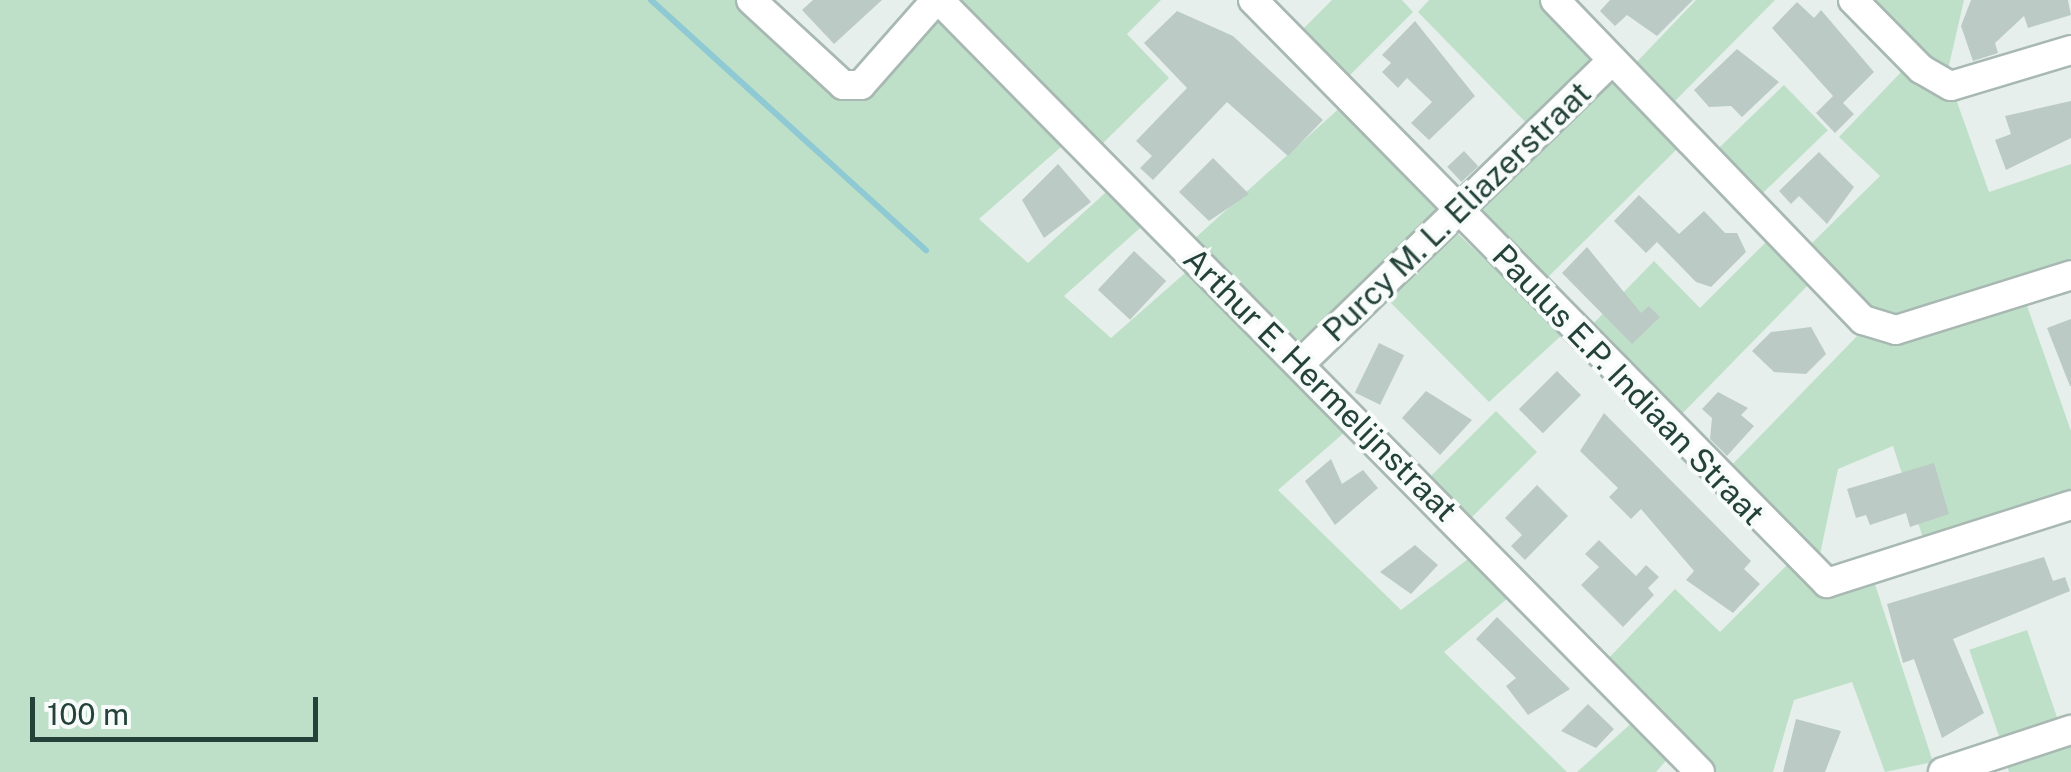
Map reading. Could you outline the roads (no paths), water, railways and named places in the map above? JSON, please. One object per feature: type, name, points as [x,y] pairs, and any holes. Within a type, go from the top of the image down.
[{"type":"street","points":[[752,0],[843,84],[861,85],[937,0]]},
{"type":"street","name":"Arthur E. Hermelijnstraat","points":[[937,0],[1700,772]]},
{"type":"street","name":"Paulus E.P. Indiaan Straat","points":[[1253,0],[1826,582],[2071,505]]},
{"type":"street","points":[[1554,0],[1864,320],[1896,330],[2071,275]]},
{"type":"street","points":[[1853,0],[1920,70],[1952,86],[2071,50]]},
{"type":"street","name":"Purcy M. L. Eliazerstraat","points":[[1300,364],[1614,60]]},
{"type":"street","points":[[1943,772],[2071,730]]},
{"type":"waterway","points":[[651,0],[926,250]]}]
